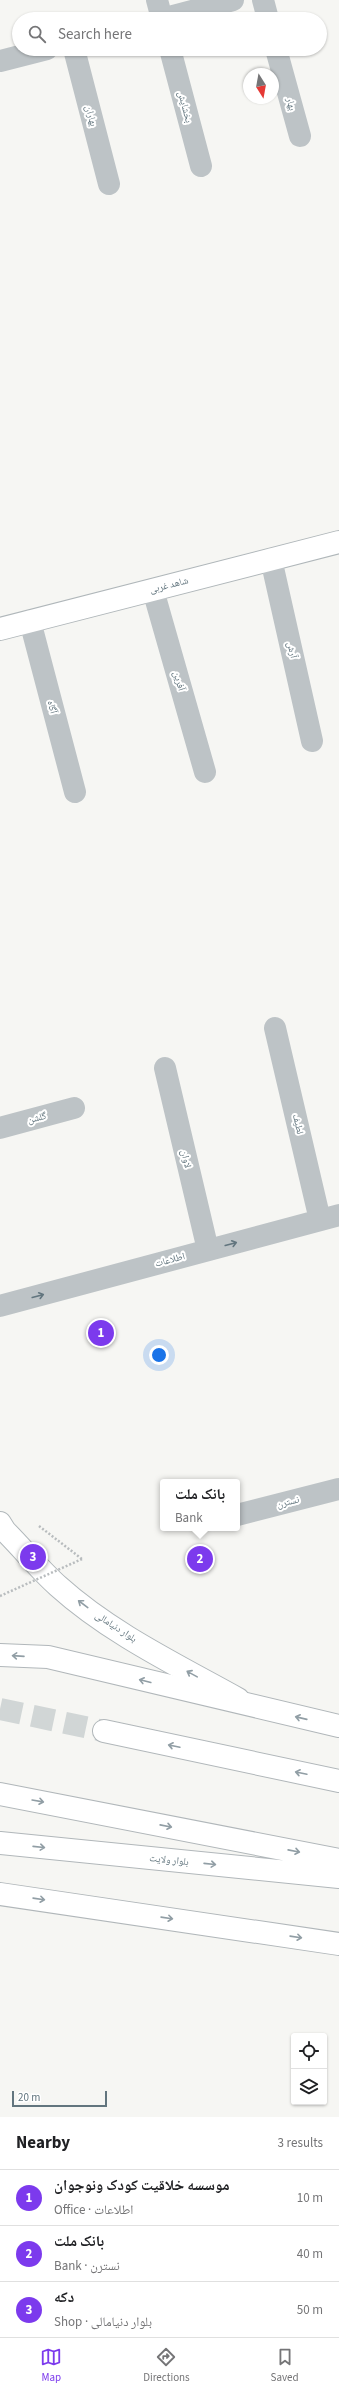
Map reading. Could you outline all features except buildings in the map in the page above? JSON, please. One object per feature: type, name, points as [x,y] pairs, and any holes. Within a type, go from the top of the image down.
[{"type":"main road","name":"شاهد غربی","points":[[0,629],[339,542]]},
{"type":"main road","name":"بلوار دنیامالی","points":[[0,1523],[5,1531],[58,1586],[101,1619],[251,1707]]},
{"type":"main road","points":[[0,1655],[48,1658],[251,1707],[339,1726]]},
{"type":"main road","points":[[104,1732],[339,1781]]},
{"type":"main road","points":[[0,1794],[339,1860]]},
{"type":"main road","name":"بلوار ولایت","points":[[0,1843],[339,1877]]},
{"type":"main road","points":[[0,1894],[339,1944]]},
{"type":"street","points":[[157,0],[160,12]]},
{"type":"street","points":[[188,12],[233,0]]},
{"type":"street","points":[[263,0],[266,12]]},
{"type":"street","points":[[0,61],[20,56]]},
{"type":"street","name":"بهاران","points":[[76,56],[109,184]]},
{"type":"street","name":"بخشایش","points":[[172,56],[201,166]]},
{"type":"street","name":"بهار","points":[[278,56],[300,136]]},
{"type":"street","name":"آرش","points":[[272,560],[312,741]]},
{"type":"street","name":"آفرین","points":[[153,590],[205,772]]},
{"type":"street","name":"آگاه","points":[[30,621],[75,792]]},
{"type":"street","name":"لطیف","points":[[275,1028],[330,1218]]},
{"type":"street","name":"لاوان","points":[[165,1068],[208,1250]]},
{"type":"street","name":"گلشن","points":[[0,1128],[74,1108]]},
{"type":"street","name":"اطلاعات","points":[[0,1306],[330,1218]]},
{"type":"street","name":"نسترن","points":[[240,1514],[339,1489]]},
{"type":"path","points":[[0,1596],[82,1559]]},
{"type":"tunnel","points":[[0,1709],[104,1731]]},
{"type":"place","name":"موسسه خلاقیت کودک ونوجوان","points":[[101,1333]]},
{"type":"place","name":"دکه","points":[[33,1557]]},
{"type":"place","name":"بانک ملت","points":[[200,1559]]}]
